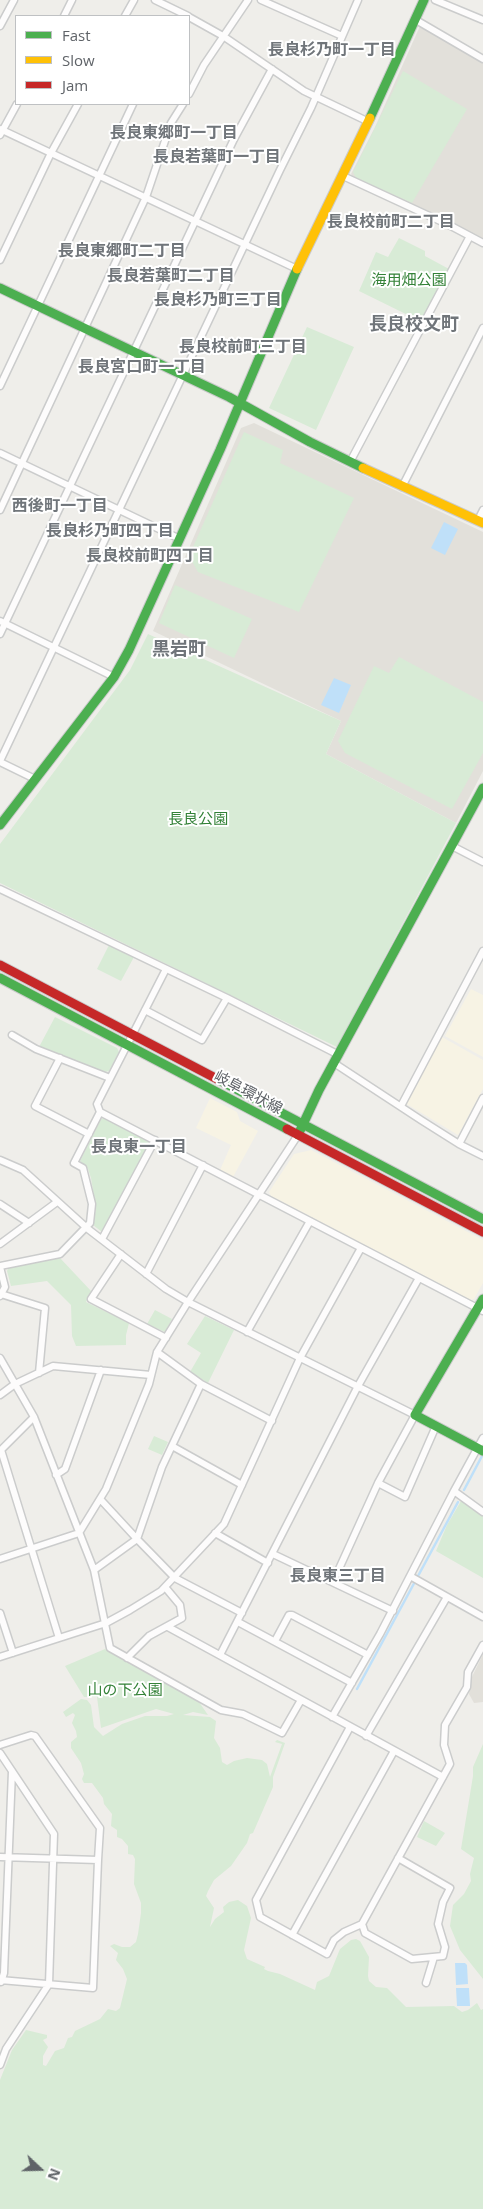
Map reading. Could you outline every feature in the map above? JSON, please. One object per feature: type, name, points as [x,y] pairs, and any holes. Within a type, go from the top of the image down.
[{"type":"street","points":[[0,26],[14,0]]},
{"type":"street","points":[[64,15],[72,0]]},
{"type":"street","points":[[126,15],[134,0]]},
{"type":"street","points":[[155,0],[186,15]]},
{"type":"street","points":[[192,81],[248,0]]},
{"type":"street","points":[[261,0],[342,36]]},
{"type":"street","points":[[35,780],[0,762],[182,375],[316,98],[358,0]]},
{"type":"street","points":[[0,825],[114,678],[129,650],[180,539],[297,269],[369,122],[424,0]]},
{"type":"street","points":[[434,0],[483,20]]},
{"type":"street","points":[[190,17],[223,36],[316,98],[369,122]]},
{"type":"street","points":[[416,20],[483,59]]},
{"type":"street","points":[[0,634],[2,623],[70,486],[234,140],[272,69]]},
{"type":"street","points":[[15,105],[1,131],[52,153],[297,269]]},
{"type":"street","points":[[0,260],[77,105]]},
{"type":"street","points":[[0,386],[133,105]]},
{"type":"street","points":[[0,510],[146,198],[171,123],[182,105]]},
{"type":"street","points":[[343,176],[483,243]]},
{"type":"street","points":[[350,462],[470,236]]},
{"type":"street","points":[[0,288],[239,403],[350,462],[402,487],[480,522],[483,510]]},
{"type":"street","points":[[402,487],[483,328]]},
{"type":"street","points":[[0,453],[180,539]]},
{"type":"street","points":[[2,623],[114,678]]},
{"type":"street","points":[[0,1559],[79,1533],[101,1500],[151,1375],[157,1352],[298,1135],[483,788]]},
{"type":"street","points":[[452,846],[483,862]]},
{"type":"street","points":[[0,888],[227,998],[337,1059],[401,1106],[458,1144],[483,1156]]},
{"type":"street","points":[[401,1106],[483,952]]},
{"type":"street","name":"岐阜環状線","points":[[0,965],[483,1219]]},
{"type":"street","points":[[166,969],[97,1104],[100,1112],[480,1310]]},
{"type":"street","name":"岐阜環状線","points":[[0,978],[483,1232]]},
{"type":"street","points":[[146,1010],[202,1040],[227,998]]},
{"type":"street","points":[[12,1035],[36,1050],[110,1078]]},
{"type":"street","points":[[60,1058],[35,1106],[89,1134]]},
{"type":"street","points":[[458,1144],[483,1098]]},
{"type":"street","points":[[40,1372],[45,1308],[1,1295],[5,1287],[0,1266],[60,1254],[86,1227],[92,1213],[88,1188],[83,1168],[74,1163],[100,1112]]},
{"type":"street","points":[[102,1240],[155,1140]]},
{"type":"street","points":[[0,1160],[23,1170],[102,1240],[146,1274],[188,1302],[358,1386],[480,1450]]},
{"type":"street","points":[[146,1274],[203,1165]]},
{"type":"street","points":[[0,1244],[57,1202]]},
{"type":"street","points":[[0,1204],[28,1223]]},
{"type":"street","points":[[247,1332],[310,1221]]},
{"type":"street","points":[[0,1657],[106,1623],[130,1610],[165,1587],[175,1578],[224,1524],[300,1358],[362,1248]]},
{"type":"street","points":[[121,1254],[91,1299],[166,1338]]},
{"type":"street","points":[[220,1656],[358,1386],[419,1278]]},
{"type":"street","points":[[333,1582],[378,1483],[415,1415],[480,1310],[483,1299]]},
{"type":"street","points":[[157,1352],[202,1384],[272,1421]]},
{"type":"street","points":[[0,1358],[34,1417],[94,1570],[110,1648],[221,1710],[243,1714],[282,1733],[301,1700]]},
{"type":"street","points":[[0,1395],[15,1384],[53,1366],[151,1375]]},
{"type":"street","points":[[56,1475],[65,1469],[102,1370]]},
{"type":"street","points":[[94,1570],[137,1539],[162,1467],[202,1384]]},
{"type":"street","points":[[34,1417],[0,1451],[59,1638]]},
{"type":"street","points":[[378,1483],[405,1497],[436,1426]]},
{"type":"street","points":[[332,1717],[393,1611],[415,1579],[454,1491],[480,1450],[483,1438]]},
{"type":"street","points":[[172,1446],[242,1485]]},
{"type":"street","points":[[454,1491],[483,1512]]},
{"type":"street","points":[[101,1500],[175,1578],[242,1613]]},
{"type":"street","points":[[215,1532],[268,1564]]},
{"type":"street","points":[[273,1554],[393,1611]]},
{"type":"street","points":[[415,1579],[482,1615]]},
{"type":"street","points":[[127,1658],[149,1636],[182,1618],[178,1601],[165,1587]]},
{"type":"street","points":[[366,1736],[447,1597]]},
{"type":"street","points":[[0,1613],[13,1653]]},
{"type":"street","points":[[275,1642],[289,1615],[292,1615],[368,1655]]},
{"type":"street","points":[[238,1622],[352,1683]]},
{"type":"street","points":[[168,1627],[443,1778]]},
{"type":"street","points":[[350,1727],[256,1900],[260,1917],[327,1954],[334,1940],[344,1932],[362,1924],[443,1778],[450,1764],[444,1745],[445,1725],[467,1687],[468,1672],[483,1645]]},
{"type":"street","points":[[0,1745],[31,1735],[35,1736],[100,1828],[93,1988],[1,1981],[4,1973],[12,1771]]},
{"type":"street","points":[[292,1935],[394,1751]]},
{"type":"street","points":[[0,1752],[54,1834],[49,1984],[6,2050],[0,2065]]},
{"type":"street","points":[[0,1858],[98,1860]]},
{"type":"street","points":[[362,1924],[365,1933],[412,1959],[443,1956],[445,1947],[438,1924],[442,1902],[450,1888],[398,1858]]},
{"type":"street","points":[[426,1983],[434,1957]]},
{"type":"shaded area","points":[[420,26],[483,62],[483,240],[353,178],[351,174],[375,127]]},
{"type":"shaded area","points":[[254,423],[483,532],[483,771],[456,823],[326,754],[341,721],[153,631],[241,428]]},
{"type":"shaded area","points":[[471,989],[483,995],[483,1057],[445,1036]]},
{"type":"shaded area","points":[[442,1037],[483,1060],[483,1089],[458,1135],[405,1103]]},
{"type":"shaded area","points":[[210,1098],[237,1112],[240,1121],[258,1131],[233,1177],[220,1170],[231,1145],[196,1128]]},
{"type":"shaded area","points":[[311,1150],[483,1240],[483,1283],[474,1299],[471,1300],[271,1196],[269,1192],[294,1154]]},
{"type":"shaded area","points":[[483,1654],[483,1702],[474,1703],[469,1694],[471,1679]]},
{"type":"green space","points":[[403,71],[467,109],[412,203],[356,178],[353,172]]},
{"type":"green space","name":"海用畑公園","points":[[399,238],[425,251],[425,256],[449,269],[422,322],[359,291],[376,252],[388,257]]},
{"type":"green space","points":[[307,327],[354,347],[316,430],[269,408]]},
{"type":"green space","points":[[244,432],[283,450],[280,463],[354,498],[299,612],[198,572],[189,556]]},
{"type":"green space","points":[[175,585],[252,619],[234,658],[159,623]]},
{"type":"green space","name":"長良公園","points":[[148,634],[341,721],[326,754],[456,823],[337,1047],[0,883],[0,844],[130,670]]},
{"type":"green space","points":[[399,657],[483,702],[483,753],[452,809],[345,753],[338,741],[374,666],[389,673]]},
{"type":"green space","points":[[109,945],[134,957],[121,981],[97,969]]},
{"type":"green space","points":[[55,1017],[117,1048],[119,1052],[109,1071],[105,1072],[39,1047]]},
{"type":"green space","points":[[104,1118],[150,1142],[102,1232],[93,1225],[96,1209],[91,1178],[88,1169],[80,1161],[101,1119]]},
{"type":"green space","points":[[60,1258],[92,1292],[86,1302],[129,1323],[126,1345],[76,1346],[72,1336],[71,1305],[47,1281],[11,1286],[7,1271],[9,1267]]},
{"type":"green space","points":[[155,1310],[172,1319],[165,1332],[147,1324]]},
{"type":"green space","points":[[205,1316],[234,1330],[208,1383],[190,1372],[201,1353],[187,1344]]},
{"type":"green space","points":[[154,1436],[168,1442],[162,1455],[148,1449]]},
{"type":"green space","points":[[461,1501],[483,1516],[483,1578],[436,1551],[447,1525]]},
{"type":"green space","name":"山の下公園","points":[[105,1649],[199,1702],[208,1715],[193,1712],[183,1715],[210,1717],[216,1721],[214,1738],[220,1748],[222,1762],[227,1765],[247,1758],[262,1760],[267,1764],[270,1777],[282,1744],[275,1742],[277,1740],[285,1743],[273,1777],[273,1787],[253,1833],[250,1834],[247,1843],[231,1866],[214,1880],[208,1891],[206,1896],[214,1908],[210,1927],[215,1919],[224,1912],[223,1907],[229,1902],[238,1900],[247,1906],[251,1918],[244,1950],[247,1959],[265,1967],[264,1969],[268,1971],[280,1974],[315,1990],[317,1982],[329,1976],[340,1949],[351,1940],[356,1939],[360,1941],[369,1957],[369,1981],[376,1987],[387,1988],[406,2007],[454,2006],[462,2012],[477,2003],[481,2010],[483,2009],[483,2209],[0,2209],[0,2080],[12,2050],[26,2030],[47,2035],[47,2038],[43,2040],[48,2047],[43,2056],[43,2065],[46,2066],[55,2051],[64,2048],[68,2038],[72,2037],[75,2031],[100,2019],[108,2009],[116,2011],[120,2008],[127,1979],[123,1969],[116,1960],[118,1953],[110,1946],[114,1944],[130,1947],[136,1942],[138,1934],[141,1903],[134,1884],[135,1859],[133,1855],[128,1854],[128,1846],[122,1839],[117,1837],[117,1830],[111,1826],[112,1814],[104,1804],[103,1798],[92,1783],[84,1783],[82,1779],[84,1774],[81,1763],[71,1748],[71,1742],[77,1737],[72,1723],[75,1715],[73,1713],[66,1717],[63,1712],[81,1699],[87,1700],[91,1705],[94,1727],[103,1736],[122,1724],[145,1716],[167,1716],[174,1714],[156,1709],[101,1728],[97,1697],[84,1697],[65,1666]]},
{"type":"green space","points":[[483,1744],[483,1979],[460,1950],[450,1926],[453,1905],[464,1894],[471,1881],[470,1874],[474,1858],[461,1849],[473,1767]]},
{"type":"green space","points":[[424,1821],[445,1833],[436,1846],[417,1837]]},
{"type":"water","points":[[444,522],[458,529],[445,555],[431,548]]},
{"type":"water","points":[[334,678],[351,685],[339,713],[321,705]]},
{"type":"water","points":[[455,1963],[465,1963],[467,1965],[468,1984],[456,1985]]},
{"type":"water","points":[[456,1988],[469,1988],[470,2006],[457,2006]]},
{"type":"waterway","points":[[464,1490],[482,1456]]},
{"type":"waterway","points":[[357,1689],[458,1502]]},
{"type":"traffic: fast","points":[[370,118],[424,0]]},
{"type":"traffic: fast","points":[[0,825],[114,677],[129,650],[220,450],[297,269]]},
{"type":"traffic: fast","points":[[0,288],[229,397],[310,442],[363,468]]},
{"type":"traffic: fast","points":[[298,1135],[319,1090],[483,788]]},
{"type":"traffic: fast","points":[[0,978],[287,1129]]},
{"type":"traffic: fast","points":[[219,1080],[483,1219]]},
{"type":"traffic: fast","points":[[483,1299],[415,1415],[483,1451]]},
{"type":"traffic: slow","points":[[297,269],[370,118]]},
{"type":"traffic: slow","points":[[363,468],[483,523]]},
{"type":"traffic: jam","points":[[0,965],[219,1080]]},
{"type":"traffic: jam","points":[[287,1129],[483,1232]]},
{"type":"district","name":"長良杉乃町一丁目","points":[[332,50]]},
{"type":"district","name":"長良東郷町一丁目","points":[[174,133]]},
{"type":"district","name":"長良若葉町一丁目","points":[[217,157]]},
{"type":"district","name":"長良校前町二丁目","points":[[391,222]]},
{"type":"district","name":"長良東郷町二丁目","points":[[122,251]]},
{"type":"district","name":"長良若葉町二丁目","points":[[171,276]]},
{"type":"district","name":"長良杉乃町三丁目","points":[[218,300]]},
{"type":"district","name":"長良校文町","points":[[414,325]]},
{"type":"district","name":"長良校前町三丁目","points":[[243,347]]},
{"type":"district","name":"長良宮口町一丁目","points":[[142,367]]},
{"type":"district","name":"西後町一丁目","points":[[60,506]]},
{"type":"district","name":"長良杉乃町四丁目","points":[[110,531]]},
{"type":"district","name":"長良校前町四丁目","points":[[150,556]]},
{"type":"district","name":"黒岩町","points":[[179,650]]},
{"type":"district","name":"長良東一丁目","points":[[139,1147]]},
{"type":"district","name":"長良東三丁目","points":[[338,1576]]}]
